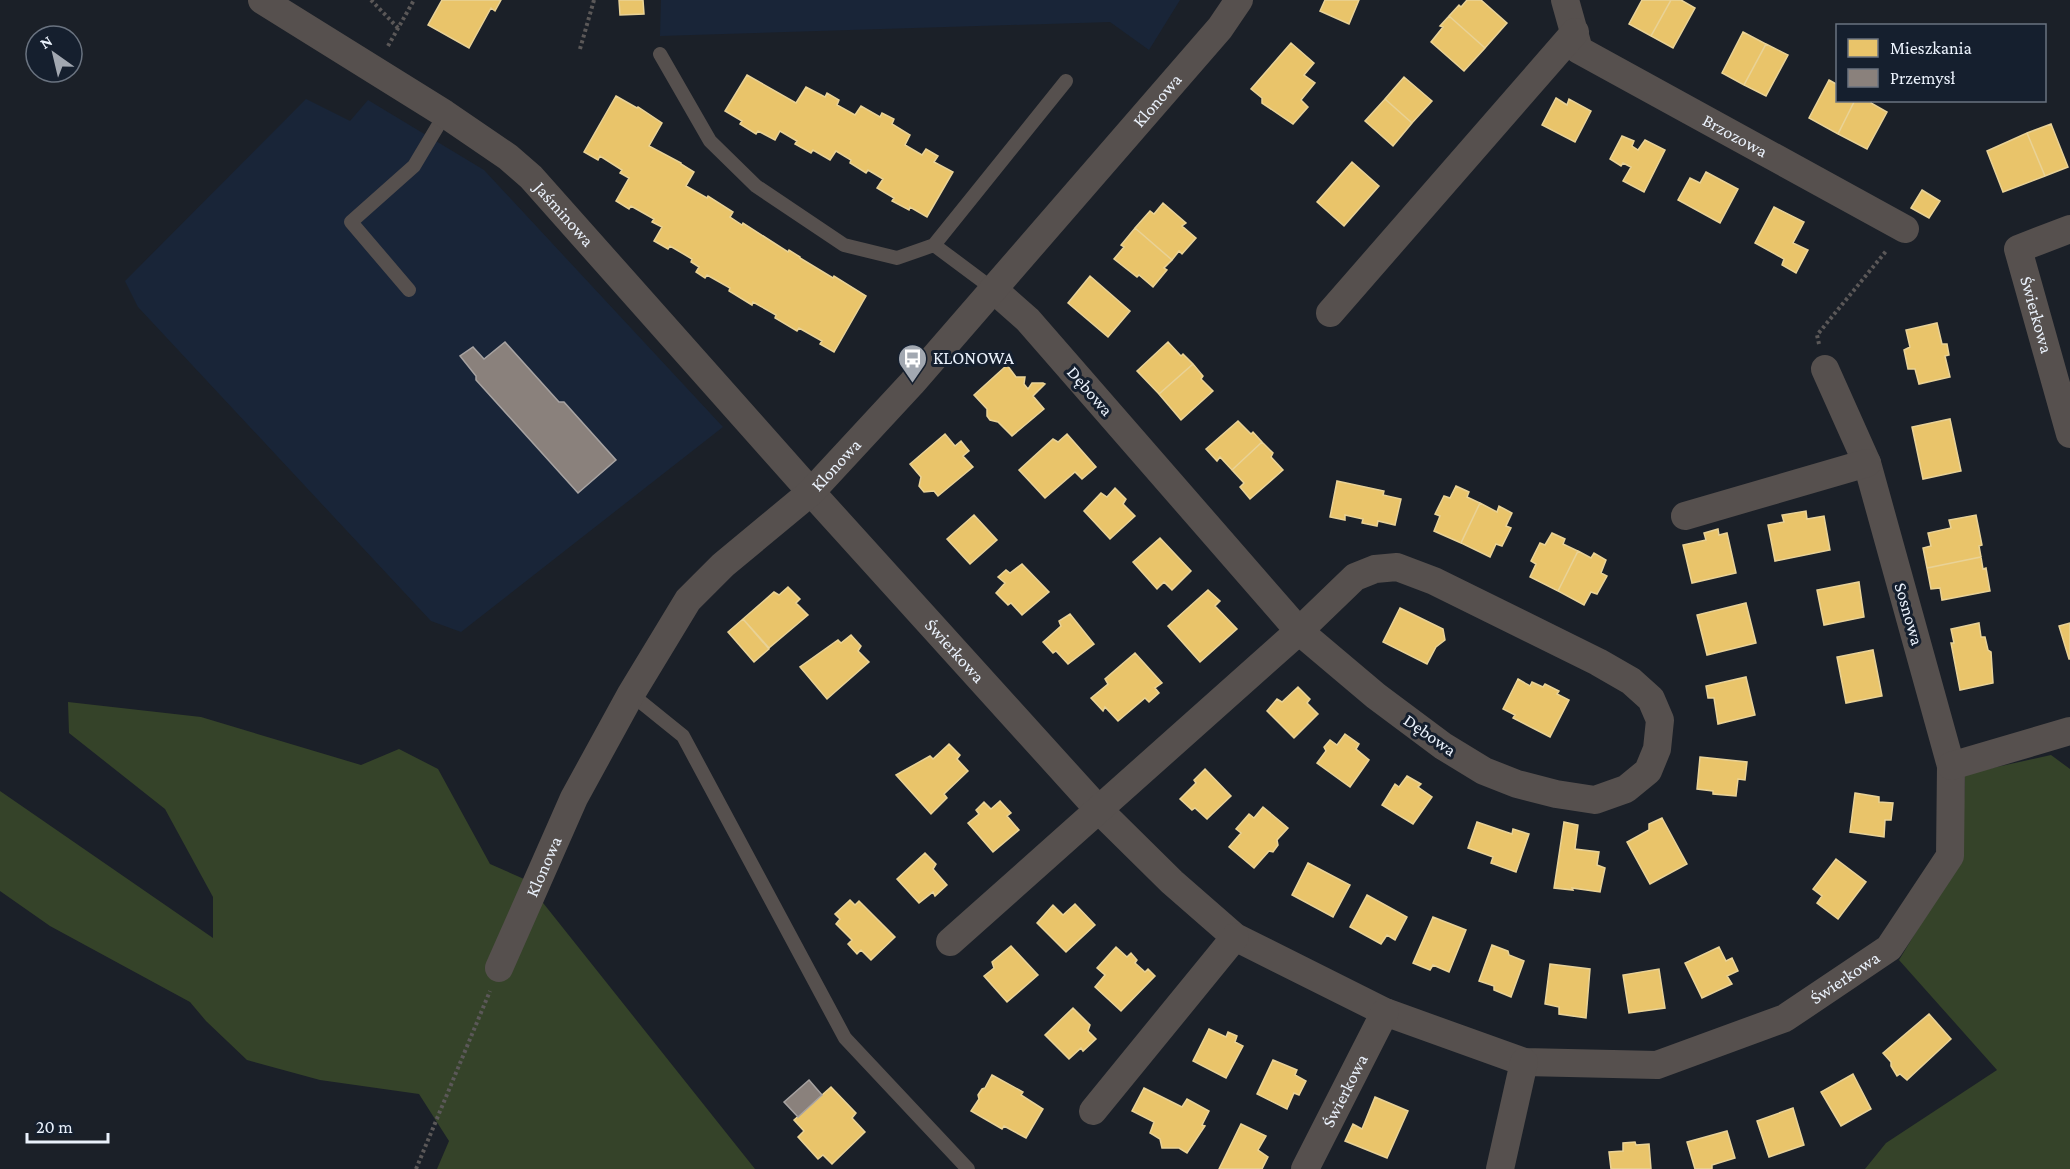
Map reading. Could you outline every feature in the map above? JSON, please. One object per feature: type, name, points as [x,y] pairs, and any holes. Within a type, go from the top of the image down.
[{"type":"street","name":"Jaśminowa","points":[[262,0],[445,114],[508,157],[531,177],[811,492]]},
{"type":"street","name":"Klonowa","points":[[499,968],[574,798],[631,694],[688,600],[723,565],[811,492],[912,383],[1220,28],[1239,0]]},
{"type":"street","name":"Brzozowa","points":[[1565,0],[1580,50],[1905,229]]},
{"type":"street","points":[[1330,314],[1575,32]]},
{"type":"street","name":"Świerkowa","points":[[2070,230],[2018,249],[2070,434]]},
{"type":"street","name":"Dębowa","points":[[993,289],[1028,320],[1299,631],[1376,696],[1443,746],[1484,771],[1517,784],[1556,794],[1595,800],[1626,789],[1648,771],[1657,749],[1660,720],[1651,699],[1631,681],[1598,662],[1434,581],[1397,567],[1375,569],[1355,577],[1299,631]]},
{"type":"street","name":"Sosnowa","points":[[1825,369],[1867,463],[1951,766]]},
{"type":"street","points":[[1685,516],[1867,463]]},
{"type":"street","name":"Świerkowa","points":[[811,492],[1099,810],[1172,882],[1235,937],[1385,1012],[1524,1062],[1657,1065],[1785,1018],[1888,948],[1950,856],[1951,766]]},
{"type":"street","points":[[950,942],[1299,631]]},
{"type":"street","points":[[1951,766],[2070,731]]},
{"type":"street","points":[[1093,1111],[1235,937]]},
{"type":"street","name":"Świerkowa","points":[[1305,1169],[1385,1012]]},
{"type":"street","points":[[1500,1169],[1524,1062]]},
{"type":"lane","points":[[660,54],[710,141],[756,186],[844,245],[897,258],[934,245],[1066,81]]},
{"type":"lane","points":[[409,290],[351,222],[414,166],[445,114]]},
{"type":"lane","points":[[934,245],[993,289]]},
{"type":"lane","points":[[631,694],[683,736],[845,1038],[968,1169]]},
{"type":"path","points":[[371,0],[398,28]]},
{"type":"path","points":[[374,70],[414,0]]},
{"type":"path","points":[[580,49],[594,0]]},
{"type":"path","points":[[1825,369],[1817,335],[1905,229]]},
{"type":"path","points":[[416,1169],[499,968]]},
{"type":"shaded area","points":[[661,0],[1180,0],[1149,50],[1110,22],[660,36]]},
{"type":"shaded area","points":[[306,99],[350,121],[368,100],[484,170],[723,427],[461,632],[431,621],[138,307],[125,281]]},
{"type":"green space","points":[[68,702],[201,717],[361,765],[399,749],[438,769],[490,864],[524,879],[755,1169],[437,1169],[449,1141],[419,1094],[320,1080],[247,1060],[206,1021],[190,1002],[50,926],[0,891],[0,791],[213,938],[213,897],[165,809],[69,733]]},
{"type":"green space","points":[[2051,755],[2070,769],[2070,1169],[1865,1169],[1886,1143],[1997,1070],[1899,960],[1962,856],[1965,774]]},
{"type":"building: Mieszkania","points":[[442,0],[501,0],[495,11],[491,8],[469,48],[428,25]]},
{"type":"building: Mieszkania","points":[[619,0],[643,0],[644,14],[620,15]]},
{"type":"building: Mieszkania","points":[[1325,0],[1359,0],[1349,24],[1320,11]]},
{"type":"building: Mieszkania","points":[[1467,0],[1481,0],[1507,23],[1485,48],[1449,16]]},
{"type":"building: Mieszkania","points":[[1642,0],[1671,0],[1651,36],[1629,24]]},
{"type":"building: Mieszkania","points":[[1671,0],[1681,0],[1695,8],[1673,48],[1651,36]]},
{"type":"building: Mieszkania","points":[[1449,16],[1485,48],[1464,71],[1431,42]]},
{"type":"building: Mieszkania","points":[[1743,32],[1766,44],[1744,85],[1722,73]]},
{"type":"building: Mieszkania","points":[[1291,43],[1314,63],[1304,75],[1315,83],[1301,100],[1308,107],[1293,124],[1262,103],[1262,98],[1251,89]]},
{"type":"building: Mieszkania","points":[[1766,44],[1788,55],[1766,96],[1744,85]]},
{"type":"building: Mieszkania","points":[[747,75],[796,103],[806,87],[825,97],[827,93],[839,100],[837,105],[855,115],[861,106],[880,117],[882,113],[894,119],[892,124],[910,135],[905,145],[922,155],[926,149],[938,156],[934,162],[953,172],[927,217],[910,207],[909,210],[892,201],[894,198],[877,188],[883,179],[868,170],[866,173],[836,151],[830,160],[813,150],[811,153],[795,144],[797,141],[780,131],[775,140],[758,131],[756,134],[740,124],[742,121],[725,111]]},
{"type":"building: Mieszkania","points":[[1404,77],[1432,101],[1412,123],[1385,99]]},
{"type":"building: Mieszkania","points":[[1829,80],[1836,84],[1836,102],[1854,102],[1838,134],[1809,118]]},
{"type":"building: Mieszkania","points":[[616,96],[662,123],[649,146],[694,172],[686,186],[707,198],[708,196],[733,212],[730,217],[742,225],[743,223],[788,252],[789,250],[866,296],[834,352],[820,344],[822,341],[799,328],[797,331],[775,318],[776,315],[753,302],[752,305],[729,291],[730,288],[707,275],[705,278],[696,272],[699,267],[691,262],[692,259],[670,246],[668,249],[654,241],[662,227],[652,222],[654,219],[631,206],[629,209],[616,201],[629,178],[620,173],[622,170],[600,156],[598,160],[584,152]]},
{"type":"building: Mieszkania","points":[[1556,98],[1567,105],[1569,99],[1591,111],[1575,142],[1542,125]]},
{"type":"building: Mieszkania","points":[[1385,99],[1412,123],[1393,146],[1365,121]]},
{"type":"building: Mieszkania","points":[[1854,102],[1871,102],[1887,112],[1867,149],[1838,134]]},
{"type":"building: Mieszkania","points":[[2051,124],[2068,167],[2045,176],[2027,133]]},
{"type":"building: Mieszkania","points":[[2027,133],[2045,176],[2003,192],[1987,151]]},
{"type":"building: Mieszkania","points":[[1622,136],[1634,141],[1632,146],[1638,150],[1645,140],[1665,150],[1644,192],[1623,181],[1631,167],[1623,163],[1621,166],[1610,159]]},
{"type":"building: Mieszkania","points":[[1352,162],[1379,186],[1344,226],[1317,202]]},
{"type":"building: Mieszkania","points":[[1706,172],[1738,189],[1720,223],[1678,200],[1690,178],[1700,183]]},
{"type":"building: Mieszkania","points":[[1922,190],[1940,201],[1929,218],[1911,208]]},
{"type":"building: Mieszkania","points":[[1163,203],[1186,223],[1182,226],[1196,238],[1182,254],[1179,251],[1172,260],[1135,228],[1150,211],[1154,214]]},
{"type":"building: Mieszkania","points":[[1774,207],[1804,222],[1793,243],[1808,250],[1796,273],[1782,265],[1784,259],[1755,243]]},
{"type":"building: Mieszkania","points":[[1135,228],[1172,260],[1164,268],[1167,270],[1153,287],[1114,259],[1124,247],[1121,245]]},
{"type":"building: Mieszkania","points":[[1090,276],[1130,311],[1108,337],[1068,303]]},
{"type":"building: Mieszkania","points":[[1937,323],[1942,344],[1947,344],[1949,355],[1945,356],[1950,377],[1919,384],[1915,369],[1908,369],[1904,350],[1910,347],[1906,330]]},
{"type":"building: Mieszkania","points":[[1168,342],[1181,356],[1183,354],[1193,364],[1159,394],[1137,371]]},
{"type":"building: Mieszkania","points":[[1193,364],[1203,376],[1201,379],[1213,391],[1181,420],[1159,394]]},
{"type":"building: Mieszkania","points":[[1007,365],[1016,377],[1025,377],[1024,384],[1028,389],[1032,383],[1045,384],[1033,396],[1044,409],[1012,436],[998,422],[990,420],[987,416],[987,409],[974,395]]},
{"type":"building: Mieszkania","points":[[1950,419],[1961,471],[1923,479],[1912,427]]},
{"type":"building: Mieszkania","points":[[1238,421],[1262,442],[1232,470],[1220,457],[1217,461],[1206,449]]},
{"type":"building: Mieszkania","points":[[945,434],[955,446],[961,441],[969,451],[963,456],[973,467],[938,496],[934,491],[924,492],[919,486],[921,477],[910,464]]},
{"type":"building: Mieszkania","points":[[1067,434],[1096,467],[1082,479],[1075,472],[1045,498],[1019,470],[1053,439],[1058,442]]},
{"type":"building: Mieszkania","points":[[1262,442],[1273,453],[1271,457],[1283,470],[1250,499],[1240,487],[1244,483],[1232,470]]},
{"type":"building: Mieszkania","points":[[1337,481],[1384,491],[1383,495],[1401,499],[1395,525],[1378,521],[1377,526],[1362,523],[1363,519],[1345,515],[1345,520],[1330,517]]},
{"type":"building: Mieszkania","points":[[1456,486],[1469,492],[1467,497],[1480,503],[1461,543],[1434,531],[1440,516],[1435,514],[1444,496],[1450,498]]},
{"type":"building: Mieszkania","points":[[1115,488],[1126,499],[1123,504],[1135,516],[1110,539],[1084,511],[1101,493],[1107,497]]},
{"type":"building: Mieszkania","points":[[1480,503],[1497,512],[1499,506],[1512,513],[1506,526],[1511,528],[1502,546],[1496,544],[1490,557],[1461,543]]},
{"type":"building: Mieszkania","points":[[1806,511],[1807,519],[1824,516],[1830,550],[1775,561],[1768,525],[1784,522],[1782,515]]},
{"type":"building: Mieszkania","points":[[974,515],[997,540],[970,564],[947,539]]},
{"type":"building: Mieszkania","points":[[1976,515],[1982,545],[1979,546],[1981,557],[1927,568],[1923,548],[1931,546],[1928,533],[1951,528],[1949,520]]},
{"type":"building: Mieszkania","points":[[1718,529],[1719,535],[1727,533],[1736,573],[1692,583],[1683,545],[1706,540],[1704,533]]},
{"type":"building: Mieszkania","points":[[1552,533],[1565,539],[1563,544],[1578,551],[1558,591],[1530,577],[1536,564],[1531,561],[1540,543],[1545,545]]},
{"type":"building: Mieszkania","points":[[1160,538],[1191,571],[1172,590],[1164,582],[1157,589],[1133,562]]},
{"type":"building: Mieszkania","points":[[1578,551],[1591,558],[1594,553],[1606,560],[1601,573],[1607,576],[1597,594],[1591,592],[1584,605],[1558,591]]},
{"type":"building: Mieszkania","points":[[1981,557],[1983,569],[1986,568],[1990,591],[1942,600],[1940,588],[1931,589],[1927,568]]},
{"type":"building: Mieszkania","points":[[1022,564],[1049,592],[1022,615],[1011,603],[1008,605],[996,593],[1005,583],[998,577],[1006,570],[1010,573]]},
{"type":"building: Mieszkania","points":[[1859,582],[1864,617],[1824,625],[1817,590]]},
{"type":"building: Mieszkania","points":[[788,587],[800,599],[796,603],[808,615],[769,648],[743,619],[774,592],[779,595]]},
{"type":"building: Mieszkania","points":[[1208,590],[1220,601],[1215,606],[1237,629],[1200,662],[1168,626]]},
{"type":"building: Mieszkania","points":[[1746,603],[1756,643],[1707,655],[1697,615]]},
{"type":"building: Mieszkania","points":[[1400,608],[1443,629],[1445,640],[1436,647],[1427,664],[1383,642]]},
{"type":"building: Mieszkania","points":[[1070,614],[1094,644],[1068,664],[1056,651],[1053,653],[1043,642],[1061,626],[1059,621]]},
{"type":"building: Mieszkania","points":[[743,619],[769,649],[754,662],[728,632]]},
{"type":"building: Mieszkania","points":[[1979,623],[1981,637],[1985,637],[1988,650],[1991,652],[1993,683],[1960,690],[1951,643],[1954,643],[1951,629]]},
{"type":"building: Mieszkania","points":[[2070,623],[2070,659],[2069,659],[2059,626]]},
{"type":"building: Mieszkania","points":[[851,635],[861,646],[858,651],[869,662],[827,699],[800,667],[838,640],[841,643]]},
{"type":"building: Mieszkania","points":[[1873,650],[1882,696],[1846,703],[1837,657]]},
{"type":"building: Mieszkania","points":[[1135,653],[1162,683],[1155,688],[1159,693],[1149,702],[1145,698],[1118,721],[1105,707],[1103,711],[1091,698],[1108,684],[1105,679]]},
{"type":"building: Mieszkania","points":[[1746,677],[1755,715],[1718,724],[1714,698],[1708,698],[1706,686]]},
{"type":"building: Mieszkania","points":[[1518,679],[1530,686],[1532,682],[1543,687],[1545,684],[1559,691],[1557,694],[1569,700],[1550,737],[1513,718],[1515,715],[1503,709]]},
{"type":"building: Mieszkania","points":[[1298,687],[1310,699],[1307,703],[1318,714],[1294,738],[1267,711],[1277,699],[1282,702]]},
{"type":"building: Mieszkania","points":[[1345,734],[1359,744],[1356,749],[1369,760],[1350,787],[1317,763],[1326,751],[1324,747],[1330,740],[1337,745]]},
{"type":"building: Mieszkania","points":[[949,744],[960,755],[957,759],[968,771],[944,794],[947,798],[931,814],[896,775],[930,756],[933,759]]},
{"type":"building: Mieszkania","points":[[1700,757],[1747,762],[1745,780],[1738,779],[1736,796],[1713,794],[1713,791],[1697,789]]},
{"type":"building: Mieszkania","points":[[1205,769],[1231,796],[1207,819],[1180,799],[1196,783],[1194,780]]},
{"type":"building: Mieszkania","points":[[1407,776],[1421,784],[1418,787],[1432,797],[1413,824],[1382,805],[1395,784],[1399,787]]},
{"type":"building: Mieszkania","points":[[1855,793],[1879,797],[1879,802],[1893,803],[1891,820],[1885,820],[1884,837],[1850,832]]},
{"type":"building: Mieszkania","points":[[1000,801],[1011,813],[1007,816],[1019,830],[993,852],[968,823],[979,814],[976,810],[984,802],[991,809]]},
{"type":"building: Mieszkania","points":[[1263,807],[1288,828],[1277,840],[1278,845],[1273,852],[1269,851],[1254,868],[1229,847],[1241,833],[1236,829],[1249,814],[1254,818]]},
{"type":"building: Mieszkania","points":[[1662,818],[1687,864],[1650,884],[1627,842],[1649,830],[1649,824]]},
{"type":"building: Mieszkania","points":[[1477,822],[1512,834],[1513,829],[1529,834],[1516,872],[1491,863],[1493,857],[1468,848]]},
{"type":"building: Mieszkania","points":[[1564,822],[1578,825],[1575,849],[1599,852],[1597,865],[1605,868],[1600,892],[1554,888]]},
{"type":"building: Mieszkania","points":[[925,853],[936,864],[933,869],[947,885],[935,896],[933,892],[919,903],[897,879]]},
{"type":"building: Mieszkania","points":[[1836,859],[1866,882],[1838,919],[1817,903],[1822,896],[1813,889]]},
{"type":"building: Mieszkania","points":[[1308,863],[1350,885],[1333,917],[1292,895]]},
{"type":"building: Mieszkania","points":[[1367,895],[1407,917],[1395,940],[1387,935],[1381,944],[1350,927]]},
{"type":"building: Mieszkania","points":[[850,900],[855,905],[859,901],[895,937],[871,960],[861,950],[857,954],[848,944],[852,940],[836,924],[840,919],[835,914]]},
{"type":"building: Mieszkania","points":[[1075,904],[1095,925],[1066,952],[1037,923],[1053,905],[1063,915]]},
{"type":"building: Mieszkania","points":[[1433,917],[1466,930],[1449,972],[1433,965],[1430,970],[1413,963]]},
{"type":"building: Mieszkania","points":[[1492,945],[1524,961],[1511,997],[1494,990],[1494,986],[1479,981]]},
{"type":"building: Mieszkania","points":[[1011,946],[1038,975],[1007,1002],[984,976],[994,968],[992,962]]},
{"type":"building: Mieszkania","points":[[1116,947],[1127,957],[1131,953],[1137,960],[1135,963],[1145,972],[1148,969],[1155,976],[1121,1011],[1095,987],[1105,975],[1097,968]]},
{"type":"building: Mieszkania","points":[[1719,947],[1726,961],[1732,958],[1738,971],[1727,976],[1732,984],[1702,998],[1685,963]]},
{"type":"building: Mieszkania","points":[[1550,964],[1590,969],[1586,1018],[1559,1014],[1559,1007],[1545,1004]]},
{"type":"building: Mieszkania","points":[[1659,969],[1665,1008],[1629,1013],[1623,975]]},
{"type":"building: Mieszkania","points":[[1073,1008],[1090,1025],[1088,1031],[1096,1039],[1083,1051],[1081,1048],[1069,1059],[1045,1035]]},
{"type":"building: Mieszkania","points":[[1929,1014],[1951,1039],[1907,1080],[1900,1074],[1897,1076],[1891,1062],[1883,1053]]},
{"type":"building: Mieszkania","points":[[1209,1029],[1226,1037],[1228,1032],[1237,1036],[1235,1042],[1243,1046],[1226,1078],[1193,1061]]},
{"type":"building: Mieszkania","points":[[1273,1060],[1297,1070],[1295,1075],[1306,1081],[1299,1095],[1294,1093],[1287,1109],[1257,1094]]},
{"type":"building: Mieszkania","points":[[1853,1074],[1871,1109],[1841,1126],[1821,1092]]},
{"type":"building: Mieszkania","points":[[992,1075],[1023,1092],[1021,1095],[1043,1109],[1026,1138],[1004,1126],[1002,1129],[971,1111],[979,1099],[978,1095]]},
{"type":"building: Mieszkania","points":[[831,1087],[856,1113],[852,1118],[865,1132],[832,1164],[823,1155],[818,1159],[798,1137],[804,1131],[794,1120]]},
{"type":"building: Mieszkania","points":[[1144,1088],[1182,1107],[1187,1099],[1209,1111],[1202,1125],[1205,1126],[1187,1153],[1179,1148],[1162,1148],[1160,1139],[1150,1133],[1154,1122],[1132,1111]]},
{"type":"building: Mieszkania","points":[[1375,1097],[1408,1111],[1387,1158],[1345,1141],[1353,1124],[1362,1129]]},
{"type":"building: Mieszkania","points":[[1793,1108],[1804,1145],[1769,1157],[1757,1121]]},
{"type":"building: Mieszkania","points":[[1241,1124],[1266,1136],[1258,1150],[1268,1157],[1262,1169],[1219,1169]]},
{"type":"building: Mieszkania","points":[[1727,1131],[1735,1158],[1712,1165],[1712,1169],[1695,1169],[1687,1142]]},
{"type":"building: Mieszkania","points":[[1635,1142],[1636,1145],[1649,1144],[1651,1169],[1611,1169],[1609,1152],[1623,1151],[1623,1143]]},
{"type":"building: Przemysł","points":[[505,342],[559,402],[564,402],[616,460],[578,493],[476,380],[476,376],[460,356],[473,347],[484,359]]},
{"type":"building: Przemysł","points":[[809,1080],[822,1095],[798,1117],[784,1102]]},
{"type":"place","name":"KLONOWA","points":[[912,384]]}]
